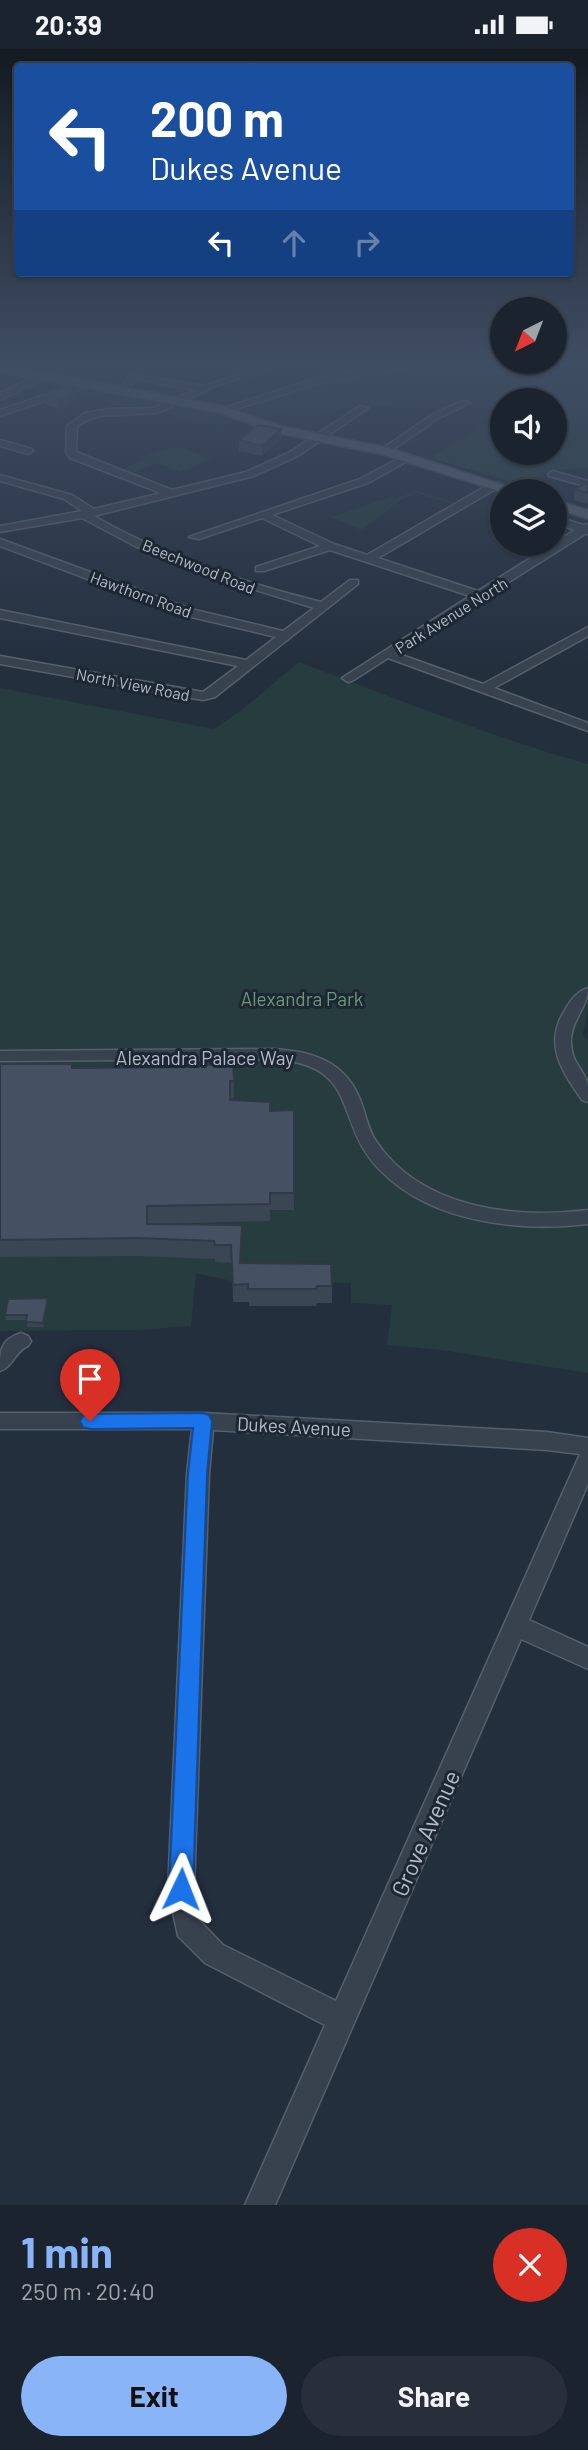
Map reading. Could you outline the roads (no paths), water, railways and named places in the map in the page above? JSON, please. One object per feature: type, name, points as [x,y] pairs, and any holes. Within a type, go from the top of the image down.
[{"type":"main road","points":[[425,463],[490,483]]},
{"type":"main road","points":[[567,512],[587,525]]},
{"type":"street","points":[[91,463],[168,492]]},
{"type":"street","points":[[0,529],[87,514],[250,474],[279,463]]},
{"type":"street","points":[[195,537],[364,481],[397,463]]},
{"type":"street","points":[[553,474],[588,484]]},
{"type":"street","name":"Beechwood Road","points":[[0,478],[68,497],[109,529],[228,581],[321,606]]},
{"type":"street","points":[[368,559],[490,488]]},
{"type":"street","points":[[263,515],[330,546],[481,596]]},
{"type":"street","points":[[567,521],[587,525]]},
{"type":"street","name":"Park Avenue North","points":[[348,678],[481,596],[587,525]]},
{"type":"street","name":"Hawthorn Road","points":[[0,542],[187,612],[284,635]]},
{"type":"street","points":[[260,569],[330,546]]},
{"type":"street","name":"North View Road","points":[[0,660],[193,696],[210,694],[354,582]]},
{"type":"street","points":[[0,614],[246,664]]},
{"type":"street","points":[[484,689],[588,631]]},
{"type":"street","points":[[388,654],[586,724]]},
{"type":"street","points":[[588,993],[572,1010],[563,1041],[567,1064],[588,1096]]},
{"type":"street","name":"Alexandra Palace Way","points":[[0,1056],[272,1054],[303,1057],[335,1073],[345,1084],[370,1147],[396,1174],[413,1186],[447,1203],[493,1216],[559,1221],[588,1217]]},
{"type":"street","points":[[0,1363],[13,1344],[21,1342]]},
{"type":"street","name":"Dukes Avenue","points":[[0,1421],[203,1421],[547,1441],[588,1447]]},
{"type":"street","points":[[203,1421],[197,1488],[181,1889],[187,1927],[214,1954],[342,2019]]},
{"type":"street","name":"Grove Avenue","points":[[260,2205],[588,1460]]},
{"type":"street","points":[[517,1626],[588,1658]]},
{"type":"park label","name":"Alexandra Park","points":[[302,998]]}]
